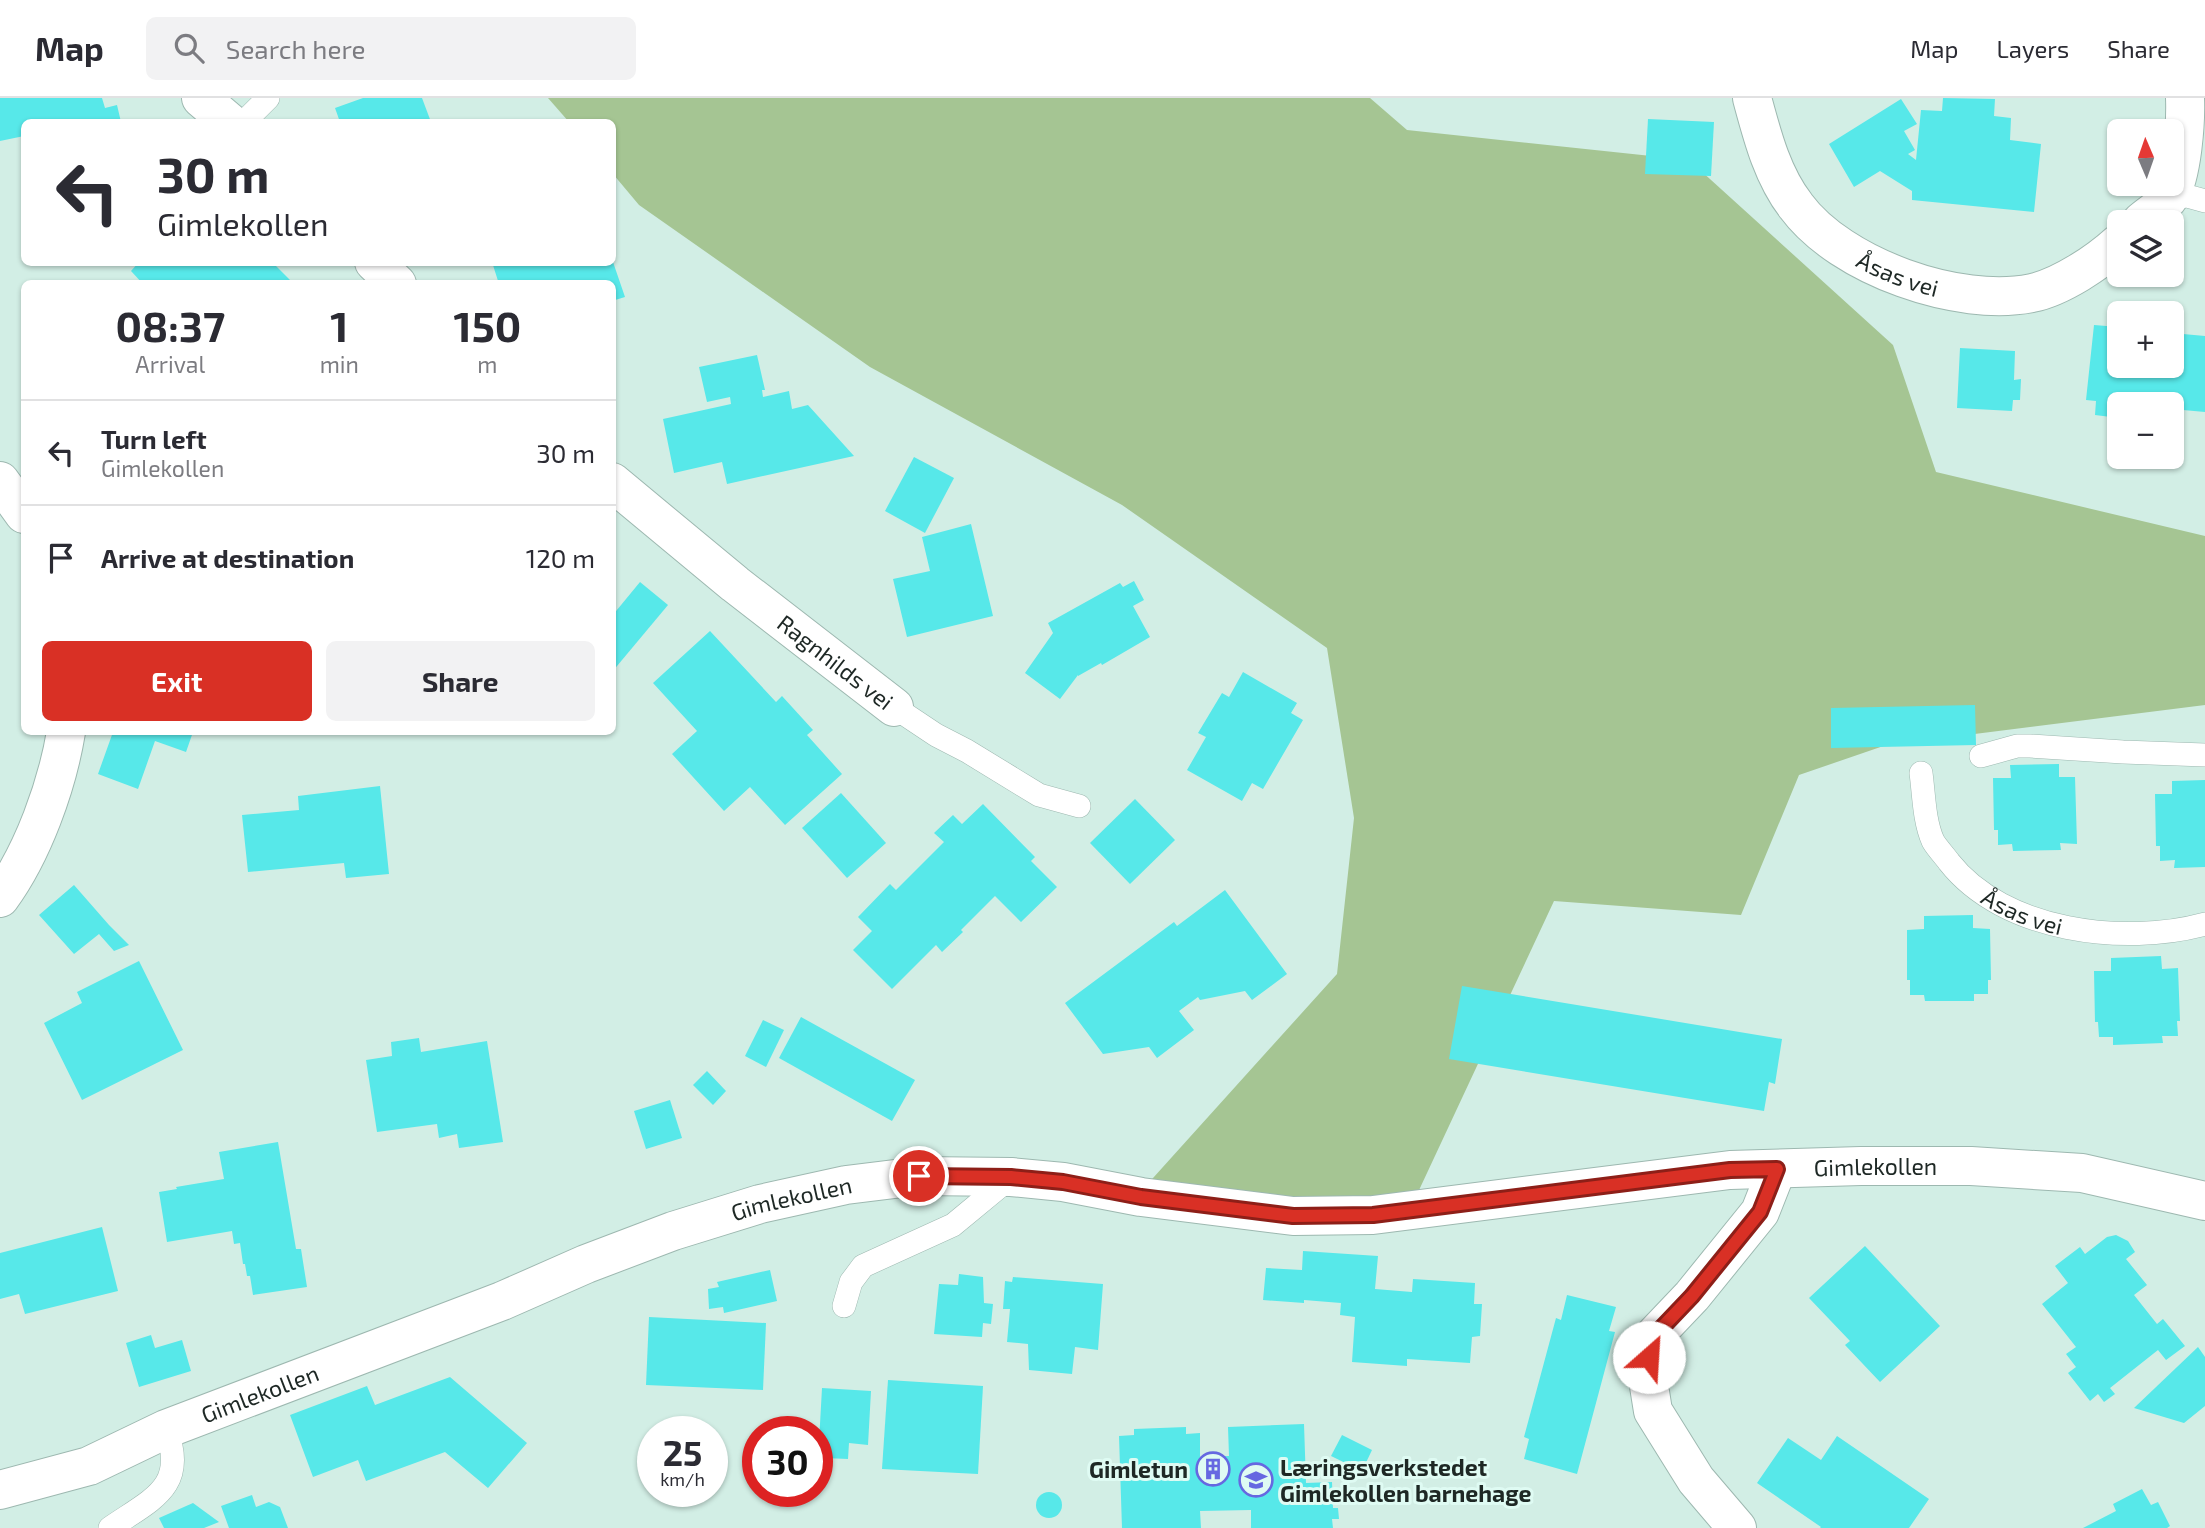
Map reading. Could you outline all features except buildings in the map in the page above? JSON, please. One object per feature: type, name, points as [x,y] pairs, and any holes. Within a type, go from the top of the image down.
[{"type":"street","points":[[201,98],[226,119]]},
{"type":"street","name":"Åsas vei","points":[[1752,98],[1768,153],[1797,208],[1825,235],[1861,259],[1903,278],[1954,293],[1983,296],[2033,293],[2069,278],[2107,254]]},
{"type":"street","points":[[2165,210],[2187,199],[2175,181],[2183,142],[2185,98]]},
{"type":"street","points":[[378,266],[393,280]]},
{"type":"street","points":[[0,481],[21,510]]},
{"type":"street","name":"Ragnhilds vei","points":[[616,485],[736,584],[894,707]]},
{"type":"street","points":[[0,898],[22,863],[43,815],[65,735]]},
{"type":"street","name":"Gimlekollen","points":[[0,1490],[89,1466],[166,1429],[502,1301],[673,1231],[761,1204],[846,1185],[919,1176],[1011,1177],[1063,1182],[1141,1197],[1293,1216],[1373,1215],[1730,1170],[1971,1166],[2082,1173],[2205,1201]]},
{"type":"street","points":[[1737,1528],[1696,1480],[1653,1411],[1649,1386],[1649,1357],[1653,1337],[1692,1296],[1760,1212],[1777,1169]]},
{"type":"lane","points":[[247,119],[268,98]]},
{"type":"lane","name":"Ragnhilds vei","points":[[894,707],[936,735],[1039,795],[1079,806]]},
{"type":"lane","points":[[1981,756],[2017,746],[2205,755]]},
{"type":"lane","name":"Åsas vei","points":[[1921,773],[1925,807],[1934,841],[1960,876],[1986,897],[2063,927],[2100,933],[2180,931],[2205,924]]},
{"type":"lane","points":[[844,1306],[850,1282],[863,1266],[953,1226],[1011,1177]]},
{"type":"lane","points":[[110,1528],[163,1490],[173,1467],[172,1444],[166,1429]]},
{"type":"green space","points":[[548,98],[1370,98],[1407,130],[1689,160],[1893,345],[1936,472],[2205,536],[2205,705],[1927,740],[1898,741],[1799,775],[1741,915],[1554,901],[1406,1218],[1144,1188],[1337,974],[1354,818],[1327,648],[1122,505],[870,367],[639,205],[616,178],[616,119],[566,119]]},
{"type":"place","name":"Gimletun","points":[[1213,1469]]},
{"type":"place","name":"Læringsverkstedet Gimlekollen barnehage","points":[[1256,1480]]},
{"type":"route","points":[[919,1176],[1011,1177],[1063,1182],[1141,1197],[1293,1216],[1373,1215],[1730,1170],[1777,1169],[1760,1212],[1692,1296],[1653,1337],[1649,1357]]}]
